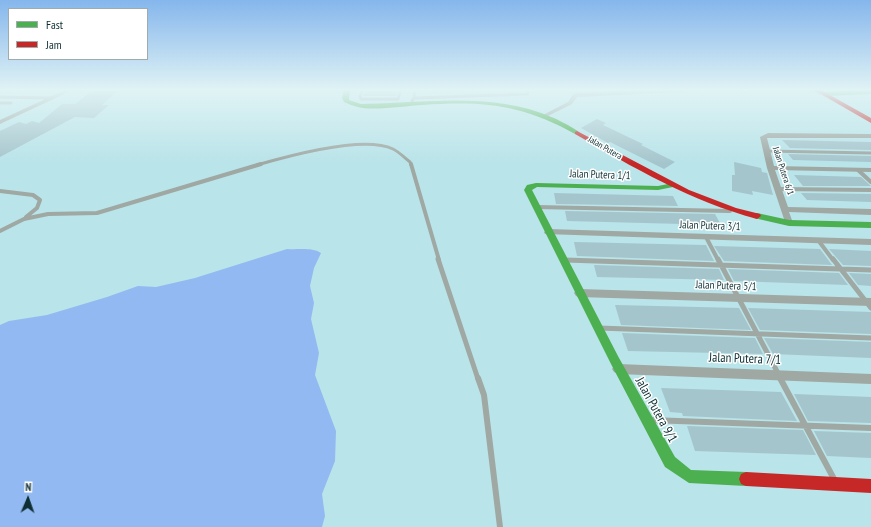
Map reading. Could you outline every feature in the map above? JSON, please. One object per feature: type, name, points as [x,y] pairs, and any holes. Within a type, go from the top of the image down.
[{"type":"street","points":[[0,122],[19,114]]},
{"type":"street","name":"Jalan Putera","points":[[536,114],[560,123],[670,185],[735,211],[789,223],[871,226]]},
{"type":"street","points":[[544,116],[548,114]]},
{"type":"street","points":[[860,114],[871,121]]},
{"type":"street","name":"Jalan Putera 6/1","points":[[789,223],[762,140],[763,137],[768,135],[871,136]]},
{"type":"street","points":[[771,168],[871,170]]},
{"type":"street","name":"Jalan Putera 1/1","points":[[530,187],[536,185],[658,188],[670,185]]},
{"type":"street","name":"Jalan Putera 9/1","points":[[530,187],[528,190],[548,232],[618,369],[670,462],[678,470],[689,476],[871,486]]},
{"type":"street","points":[[784,209],[871,212]]},
{"type":"street","name":"Jalan Putera 3/1","points":[[548,232],[871,242]]},
{"type":"street","name":"Jalan Putera 5/1","points":[[579,293],[870,304]]},
{"type":"street","name":"Jalan Putera 7/1","points":[[618,369],[871,379]]},
{"type":"lane","points":[[24,219],[48,214],[97,213],[274,160],[338,147],[355,144],[372,144],[393,149],[410,162],[445,281],[484,395],[500,527]]},
{"type":"lane","points":[[766,151],[871,153]]},
{"type":"lane","points":[[858,170],[871,182]]},
{"type":"lane","points":[[778,189],[871,190]]},
{"type":"lane","points":[[0,191],[33,195],[40,200],[37,208],[24,219],[0,232]]},
{"type":"lane","points":[[536,207],[735,211]]},
{"type":"lane","points":[[706,237],[837,484]]},
{"type":"lane","points":[[818,240],[840,269],[870,304]]},
{"type":"lane","points":[[562,260],[871,270]]},
{"type":"lane","points":[[597,328],[871,338]]},
{"type":"lane","points":[[646,420],[871,428]]},
{"type":"water","points":[[287,249],[309,249],[321,253],[314,268],[310,286],[314,303],[311,319],[319,353],[315,375],[336,431],[335,461],[322,494],[325,516],[322,527],[0,527],[0,325],[9,321],[47,315],[138,286],[156,287],[195,278]]},
{"type":"building","points":[[50,114],[99,114],[94,118],[75,117],[0,157],[0,131],[19,122],[26,124],[32,121],[39,123]]},
{"type":"building","points":[[597,119],[606,123],[603,125],[643,144],[641,145],[675,162],[664,169],[610,142],[608,143],[581,128]]},
{"type":"building","points":[[782,140],[871,142],[871,150],[790,148]]},
{"type":"building","points":[[788,154],[871,156],[871,162],[793,160]]},
{"type":"building","points":[[734,162],[761,168],[762,172],[767,173],[773,195],[752,191],[753,195],[732,191],[732,175],[735,175]]},
{"type":"building","points":[[794,175],[861,177],[871,186],[803,186]]},
{"type":"building","points":[[554,193],[673,196],[678,206],[556,204]]},
{"type":"building","points":[[801,193],[871,194],[871,202],[807,200]]},
{"type":"building","points":[[565,211],[715,214],[721,225],[567,221]]},
{"type":"building","points":[[574,242],[706,245],[714,261],[577,256]]},
{"type":"building","points":[[714,246],[820,249],[832,265],[724,261]]},
{"type":"building","points":[[829,249],[871,251],[871,266],[843,265]]},
{"type":"building","points":[[594,265],[719,269],[724,280],[597,277]]},
{"type":"building","points":[[728,269],[839,273],[848,285],[734,281]]},
{"type":"building","points":[[849,273],[871,274],[871,286],[858,285]]},
{"type":"building","points":[[615,305],[739,308],[751,330],[621,325]]},
{"type":"building","points":[[748,308],[871,312],[871,334],[760,330]]},
{"type":"building","points":[[622,333],[755,338],[763,354],[628,351]]},
{"type":"building","points":[[764,338],[871,342],[871,358],[773,354]]},
{"type":"building","points":[[661,388],[781,392],[797,421],[683,416],[682,413],[670,412]]},
{"type":"building","points":[[794,394],[871,397],[871,423],[808,421]]},
{"type":"building","points":[[687,426],[803,430],[816,455],[695,451]]},
{"type":"building","points":[[814,431],[871,433],[871,458],[827,456]]},
{"type":"traffic: fast","points":[[535,114],[577,133]]},
{"type":"traffic: fast","points":[[670,185],[658,188],[536,185],[530,187],[528,190],[615,361],[670,462],[689,476],[746,479]]},
{"type":"traffic: fast","points":[[757,216],[789,223],[871,225]]},
{"type":"traffic: jam","points":[[858,114],[871,121]]},
{"type":"traffic: jam","points":[[577,133],[687,192],[757,216]]},
{"type":"traffic: jam","points":[[746,479],[871,486]]}]
